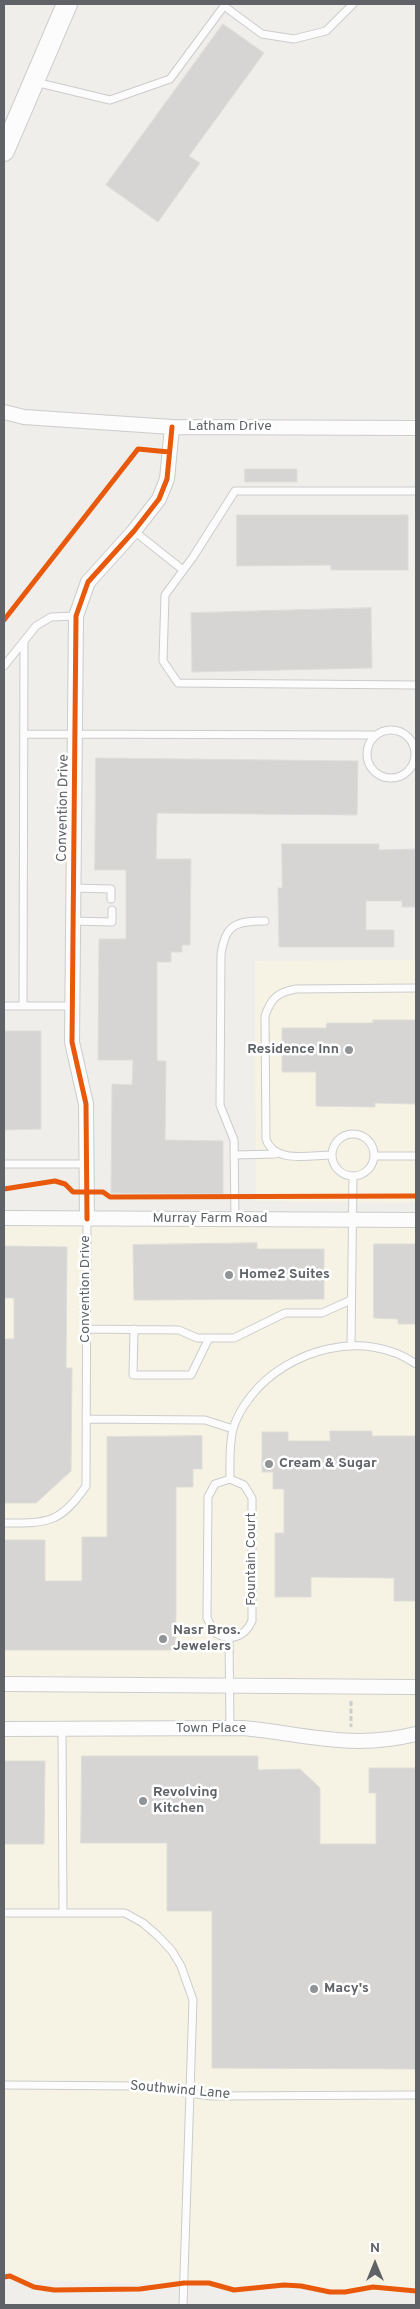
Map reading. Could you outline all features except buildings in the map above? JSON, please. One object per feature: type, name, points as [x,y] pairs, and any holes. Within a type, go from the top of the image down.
[{"type":"main road","points":[[4,151],[35,82],[66,4]]},
{"type":"street","name":"Latham Drive","points":[[4,412],[24,417],[172,427],[416,428]]},
{"type":"street","name":"Convention Drive","points":[[87,1219],[86,1104],[72,1042],[76,616],[88,582],[134,531],[159,499],[167,479],[172,427]]},
{"type":"street","name":"Murray Farm Road","points":[[4,1218],[416,1220]]},
{"type":"street","points":[[4,1684],[416,1687]]},
{"type":"street","name":"Town Place","points":[[4,1729],[230,1729],[274,1731],[324,1741],[351,1742],[399,1738],[416,1734]]},
{"type":"lane","points":[[35,82],[110,100],[170,79],[223,5],[262,34],[294,39],[326,31],[353,4]]},
{"type":"lane","points":[[416,491],[235,491],[165,595],[163,661],[178,683],[416,685]]},
{"type":"lane","points":[[134,531],[183,570]]},
{"type":"lane","points":[[4,666],[36,626],[51,617],[76,616]]},
{"type":"lane","points":[[23,1006],[24,641]]},
{"type":"lane","points":[[24,734],[376,735],[393,730],[402,733],[414,745],[415,754],[409,770],[394,778],[384,777],[376,773],[367,758],[367,750],[376,735]]},
{"type":"lane","points":[[74,888],[112,889],[112,899]]},
{"type":"lane","points":[[74,922],[112,922],[112,910]]},
{"type":"lane","points":[[235,1219],[234,1140],[220,1105],[221,955],[224,936],[237,923],[265,921]]},
{"type":"lane","points":[[276,1154],[269,1148],[266,1139],[265,1016],[270,1001],[281,991],[296,989],[416,988]]},
{"type":"lane","points":[[4,1006],[73,1006]]},
{"type":"lane","points":[[353,1134],[360,1135],[370,1143],[374,1156],[369,1168],[359,1175],[353,1176],[340,1172],[336,1168],[331,1156],[332,1149],[340,1138],[353,1134]]},
{"type":"lane","points":[[234,1155],[331,1156]]},
{"type":"lane","points":[[374,1156],[416,1156]]},
{"type":"lane","points":[[4,1164],[87,1164]]},
{"type":"lane","points":[[351,1346],[353,1176]]},
{"type":"lane","name":"Convention Drive","points":[[4,1523],[40,1523],[61,1515],[76,1501],[86,1486],[87,1219]]},
{"type":"lane","points":[[86,1329],[179,1330],[197,1338],[234,1338],[285,1313],[322,1313],[352,1300]]},
{"type":"lane","points":[[134,1330],[133,1375],[192,1375],[209,1338]]},
{"type":"lane","points":[[230,1729],[229,1638],[214,1632],[207,1618],[208,1497],[215,1484],[230,1479],[233,1428],[244,1406],[259,1386],[279,1369],[301,1356],[325,1349],[351,1346],[382,1350],[416,1364]]},
{"type":"lane","points":[[86,1419],[205,1420],[233,1428]]},
{"type":"lane","name":"Fountain Court","points":[[229,1638],[244,1634],[252,1621],[252,1498],[244,1484],[230,1479]]},
{"type":"lane","points":[[62,1729],[63,1914]]},
{"type":"lane","points":[[4,1913],[125,1914],[142,1923],[158,1936],[172,1951],[181,1966],[193,2000],[183,2305]]},
{"type":"lane","name":"Southwind Lane","points":[[4,2085],[142,2086],[190,2094],[416,2095]]},
{"type":"path","points":[[351,1686],[351,1742]]},
{"type":"shaded area","points":[[416,960],[416,1203],[256,1201],[255,961]]},
{"type":"shaded area","points":[[4,1224],[416,1225],[416,2292],[4,2279]]},
{"type":"cycle path","points":[[87,1219],[86,1104],[72,1042],[76,616],[88,582],[134,531],[159,499],[167,479],[172,427]]},
{"type":"cycle path","points":[[4,620],[138,449],[169,452]]},
{"type":"cycle path","points":[[4,1189],[55,1181],[65,1184],[73,1192],[103,1192],[110,1197],[416,1196]]},
{"type":"cycle path","points":[[4,2277],[10,2276],[34,2287],[54,2290],[140,2289],[184,2283],[209,2283],[234,2290],[284,2285],[301,2286],[330,2292],[345,2292],[373,2287],[416,2291]]},
{"type":"place","name":"Residence Inn","points":[[349,1050]]},
{"type":"place","name":"Home2 Suites","points":[[229,1275]]},
{"type":"place","name":"Cream & Sugar","points":[[269,1464]]},
{"type":"place","name":"Nasr Bros. Jewelers","points":[[163,1639]]},
{"type":"place","name":"Revolving Kitchen","points":[[143,1801]]},
{"type":"place","name":"Macy's","points":[[314,1989]]}]
